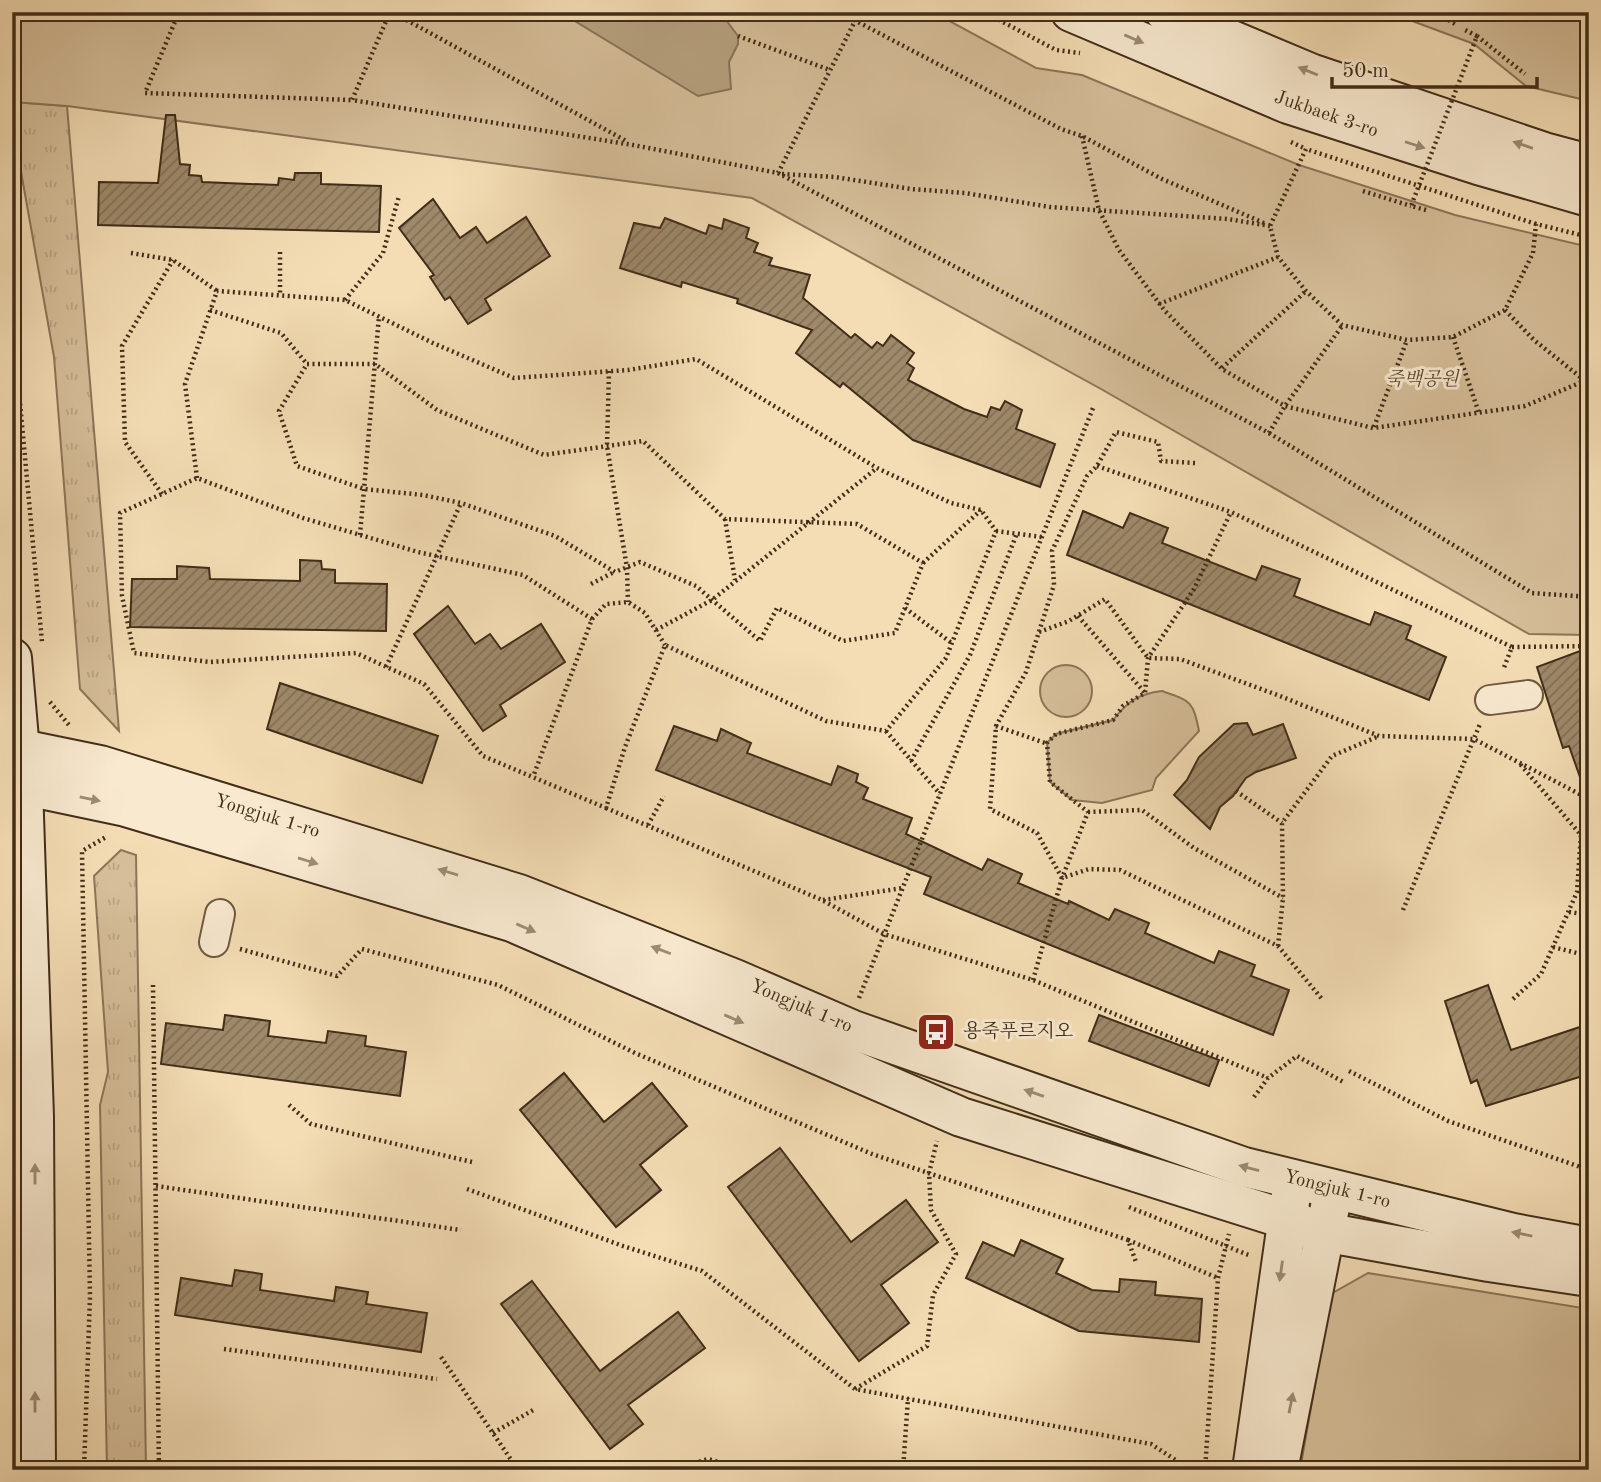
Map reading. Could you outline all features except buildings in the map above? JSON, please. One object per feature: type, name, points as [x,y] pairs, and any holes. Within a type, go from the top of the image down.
[{"type":"street","name":"Jukbaek 3-ro","points":[[1071,12],[1288,104],[1478,165],[1589,197]]},
{"type":"street","name":"Jukbaek 3-ro","points":[[1165,12],[1313,74],[1544,152],[1589,164]]},
{"type":"street","points":[[27,651],[17,766],[34,1117],[36,1470]]},
{"type":"street","points":[[1490,699],[1528,695]]},
{"type":"street","name":"Yongjuk 1-ro","points":[[17,766],[100,765],[519,894],[735,979],[857,1007],[1244,1167],[1513,1233],[1589,1247]]},
{"type":"street","points":[[17,766],[126,807],[512,922],[961,1118],[1325,1231],[1489,1262],[1589,1277]]},
{"type":"street","points":[[214,942],[220,914]]},
{"type":"street","points":[[1252,1470],[1293,1179]]},
{"type":"street","points":[[1278,1470],[1333,1189]]},
{"type":"lane","points":[[12,1446],[13,1470]]},
{"type":"path","points":[[179,12],[145,93],[352,100],[633,145],[778,173],[965,193],[1050,207],[1228,219],[1270,226]]},
{"type":"path","points":[[352,100],[391,12],[633,145]]},
{"type":"path","points":[[839,12],[1061,129],[1082,136],[1162,179],[1270,226]]},
{"type":"path","points":[[1434,12],[1457,25]]},
{"type":"path","points":[[778,173],[855,21]]},
{"type":"path","points":[[1465,30],[1477,36],[1525,74]]},
{"type":"path","points":[[738,36],[830,70]]},
{"type":"path","points":[[1411,206],[1477,36]]},
{"type":"path","points":[[1082,136],[1099,210],[1119,250],[1159,304],[1222,369],[1285,406],[1373,428],[1525,406],[1587,382]]},
{"type":"path","points":[[1536,225],[1533,253],[1505,310],[1453,337],[1407,340],[1342,326],[1306,291],[1278,257],[1270,226],[1306,149],[1536,225],[1589,237]]},
{"type":"path","points":[[778,173],[1269,433],[1532,593],[1589,597]]},
{"type":"path","points":[[1363,191],[1426,210]]},
{"type":"path","points":[[345,300],[383,253],[399,196]]},
{"type":"path","points":[[280,252],[280,296]]},
{"type":"path","points":[[131,253],[173,260],[216,291],[345,300],[514,378],[609,371],[695,359],[877,468],[951,503],[981,510],[996,531],[1042,537]]},
{"type":"path","points":[[1159,304],[1278,257]]},
{"type":"path","points":[[162,494],[125,442],[122,346],[173,260]]},
{"type":"path","points":[[197,478],[185,384],[216,291]]},
{"type":"path","points":[[1222,369],[1306,291]]},
{"type":"path","points":[[210,310],[281,333],[307,364]]},
{"type":"path","points":[[1505,310],[1534,340],[1587,382]]},
{"type":"path","points":[[12,316],[27,651]]},
{"type":"path","points":[[360,535],[379,316]]},
{"type":"path","points":[[1269,433],[1342,326]]},
{"type":"path","points":[[1453,337],[1479,414]]},
{"type":"path","points":[[1373,428],[1407,340]]},
{"type":"path","points":[[307,364],[374,364],[437,410],[544,455],[643,441],[725,519],[736,581]]},
{"type":"path","points":[[307,364],[279,411],[297,466],[364,489],[423,495],[461,503],[555,537],[615,572]]},
{"type":"path","points":[[609,371],[607,446],[627,568],[628,602]]},
{"type":"path","points":[[857,1007],[1093,408]]},
{"type":"path","points":[[1062,878],[1037,834],[990,809],[996,726],[1026,672],[1054,586],[1052,551],[1087,476],[1097,466],[1116,432],[1158,442],[1161,461],[1195,463]]},
{"type":"path","points":[[1097,466],[1231,512],[1513,647],[1589,646]]},
{"type":"path","points":[[656,631],[712,600],[877,468]]},
{"type":"path","points":[[592,620],[523,575],[360,535],[303,518],[197,478],[120,513],[122,596],[134,653],[210,662],[356,653],[424,684],[483,756],[822,900],[884,934],[1033,980],[1268,1078]]},
{"type":"path","points":[[386,667],[461,503]]},
{"type":"path","points":[[591,584],[640,562],[696,586],[760,641],[778,608],[843,641],[895,633],[923,563],[981,510]]},
{"type":"path","points":[[1145,693],[1148,658],[1194,589],[1231,512]]},
{"type":"path","points":[[725,519],[857,524],[923,563]]},
{"type":"path","points":[[886,731],[946,658],[996,531]]},
{"type":"path","points":[[911,761],[970,655],[1017,533]]},
{"type":"path","points":[[1039,632],[1077,616],[1105,599],[1148,658]]},
{"type":"path","points":[[533,777],[592,620],[606,604],[628,602],[646,613],[665,645],[826,721],[886,731],[940,794]]},
{"type":"path","points":[[905,608],[953,644]]},
{"type":"path","points":[[1077,616],[1145,693]]},
{"type":"path","points":[[606,808],[625,747],[665,645]]},
{"type":"path","points":[[1403,910],[1513,647]]},
{"type":"path","points":[[1148,658],[1180,659],[1379,736],[1474,739],[1589,799]]},
{"type":"path","points":[[1145,693],[1123,706],[1114,720],[1055,734],[1048,743],[1051,782],[1088,812],[1142,810],[1194,848],[1283,898]]},
{"type":"path","points":[[47,700],[74,732]]},
{"type":"path","points":[[996,726],[1048,743]]},
{"type":"path","points":[[1278,946],[1283,898],[1282,823],[1332,755],[1379,736]]},
{"type":"path","points":[[1513,999],[1541,974],[1569,912],[1577,892],[1581,835],[1517,761]]},
{"type":"path","points":[[1236,791],[1282,823]]},
{"type":"path","points":[[648,825],[664,796]]},
{"type":"path","points":[[1033,980],[1062,878],[1088,812]]},
{"type":"path","points":[[83,1470],[90,1296],[82,851],[109,835]]},
{"type":"path","points":[[1062,878],[1089,869],[1120,870],[1278,946],[1322,999]]},
{"type":"path","points":[[822,900],[903,888]]},
{"type":"path","points":[[1569,912],[1589,915]]},
{"type":"path","points":[[214,942],[337,976],[362,949],[499,985],[648,1058],[872,1154],[1128,1240],[1217,1278]]},
{"type":"path","points":[[1553,947],[1589,956]]},
{"type":"path","points":[[153,985],[159,1470]]},
{"type":"path","points":[[1254,1097],[1268,1078],[1297,1056],[1345,1083]]},
{"type":"path","points":[[1349,1071],[1448,1121],[1589,1170]]},
{"type":"path","points":[[289,1105],[311,1125],[472,1162]]},
{"type":"path","points":[[855,1389],[927,1346],[933,1295],[956,1254],[931,1210],[929,1173],[939,1130]]},
{"type":"path","points":[[156,1186],[461,1230]]},
{"type":"path","points":[[467,1189],[702,1271],[855,1389],[1151,1444],[1191,1470]]},
{"type":"path","points":[[1126,1206],[1255,1258],[1254,1266]]},
{"type":"path","points":[[1205,1470],[1217,1278],[1229,1233]]},
{"type":"path","points":[[1128,1240],[1136,1262]]},
{"type":"path","points":[[224,1349],[437,1379]]},
{"type":"path","points":[[441,1357],[516,1467],[524,1470]]},
{"type":"path","points":[[902,1470],[908,1398]]},
{"type":"path","points":[[493,1433],[535,1409]]},
{"type":"path","points":[[673,1470],[708,1459],[746,1470]]},
{"type":"green space","name":"죽백공원","points":[[12,12],[933,12],[1036,68],[1082,75],[1299,165],[1455,215],[1589,247],[1589,635],[1529,634],[1101,389],[752,198],[67,106],[13,102]]},
{"type":"green space","points":[[1388,12],[1589,12],[1589,101],[1526,86],[1474,44]]},
{"type":"green space","points":[[13,102],[67,106],[119,731],[80,689],[54,357],[20,166]]},
{"type":"green space","points":[[1066,665],[1085,672],[1092,691],[1085,710],[1066,717],[1047,710],[1040,691],[1047,672]]},
{"type":"green space","points":[[1162,691],[1189,704],[1195,713],[1199,731],[1156,778],[1152,790],[1102,803],[1072,800],[1050,782],[1047,743],[1056,734],[1113,720],[1134,700]]},
{"type":"green space","points":[[121,850],[136,855],[146,1470],[107,1470],[100,1105],[108,1072],[94,876]]},
{"type":"green space","points":[[1368,1273],[1589,1309],[1589,1470],[1300,1470],[1331,1294]]},
{"type":"shaded area","points":[[560,12],[720,12],[738,36],[738,44],[729,62],[731,89],[698,96]]},
{"type":"place","name":"용죽푸르지오","points":[[936,1032]]}]
